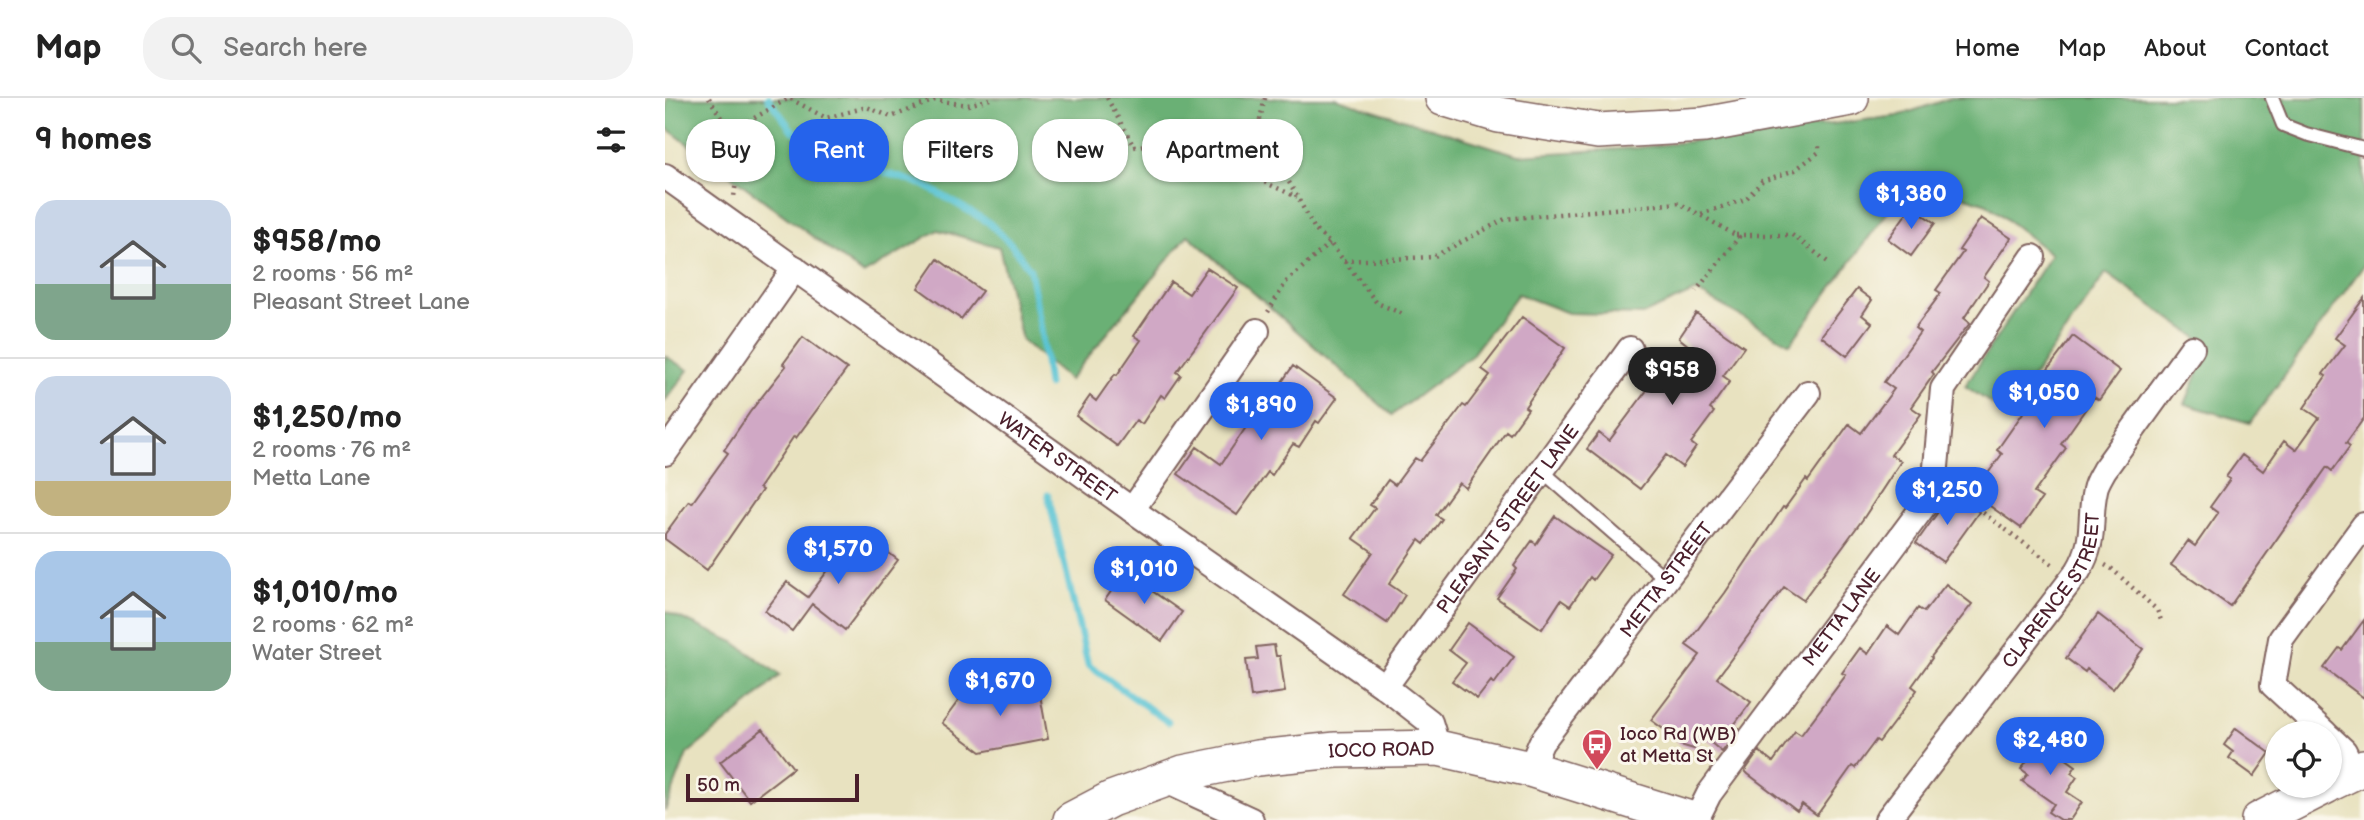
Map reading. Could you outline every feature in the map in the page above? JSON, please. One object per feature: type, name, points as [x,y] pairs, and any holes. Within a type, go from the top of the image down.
[{"type":"main road","points":[[1443,98],[1499,116],[1598,131],[1704,125],[1851,98]]},
{"type":"main road","name":"IOCO ROAD","points":[[1071,820],[1111,799],[1183,773],[1257,758],[1336,750],[1438,748],[1530,769],[1694,820]]},
{"type":"main road","points":[[2259,820],[2343,777]]},
{"type":"street","name":"WATER STREET","points":[[665,176],[1385,687],[1430,722],[1438,748]]},
{"type":"street","name":"METTA LANE","points":[[1694,820],[1709,794],[1926,503],[1935,478],[1943,388],[2033,257]]},
{"type":"street","points":[[665,453],[795,268]]},
{"type":"street","points":[[1132,510],[1257,331]]},
{"type":"street","name":"CLARENCE STREET","points":[[1887,820],[2072,579],[2087,555],[2092,538],[2095,489],[2104,470],[2192,348]]},
{"type":"street","name":"PLEASANT STREET LANE","points":[[1385,687],[1630,349]]},
{"type":"street","name":"METTA STREET","points":[[1530,769],[1541,743],[1808,393]]},
{"type":"street","points":[[2312,721],[2273,685],[2281,639],[2364,525]]},
{"type":"street","points":[[2342,749],[2343,777]]},
{"type":"street","points":[[1164,780],[1251,820]]},
{"type":"lane","points":[[2271,98],[2283,124],[2306,134],[2364,149]]},
{"type":"lane","points":[[1541,470],[1666,579]]},
{"type":"path","points":[[709,98],[722,119]]},
{"type":"path","points":[[753,119],[789,98],[826,118],[867,107],[891,117],[935,100],[968,105],[994,98]]},
{"type":"path","points":[[1107,98],[1134,148],[1167,141],[1225,160],[1253,177],[1297,197]]},
{"type":"path","points":[[1265,98],[1260,119],[1316,231],[1330,243],[1377,303],[1403,314]]},
{"type":"path","points":[[1700,214],[1746,199],[1762,181],[1795,170],[1819,152],[1819,146]]},
{"type":"path","points":[[731,223],[736,182]]},
{"type":"path","points":[[1344,261],[1433,257],[1505,219],[1679,203],[1739,237],[1696,291]]},
{"type":"path","points":[[1735,234],[1792,235],[1828,262]]},
{"type":"path","points":[[1257,331],[1286,282],[1330,243]]},
{"type":"path","points":[[1935,478],[2072,579]]},
{"type":"path","points":[[2087,555],[2112,569],[2157,610],[2161,620]]},
{"type":"green space","points":[[667,98],[1159,98],[1217,102],[1248,98],[1335,98],[1518,155],[1636,148],[1897,116],[1952,98],[2364,98],[2364,265],[2250,423],[2185,404],[2209,346],[2106,273],[2007,414],[1965,386],[2051,254],[1987,204],[1912,179],[1790,344],[1696,291],[1642,315],[1568,313],[1518,294],[1471,356],[1392,415],[1188,235],[1069,380],[1022,340],[999,247],[938,230],[863,274],[739,182],[775,182],[775,119],[686,119],[686,143],[665,127]]},
{"type":"green space","points":[[665,356],[688,370],[665,401]]},
{"type":"green space","points":[[665,611],[734,642],[780,675],[687,754],[665,811]]},
{"type":"building","points":[[1911,207],[1935,223],[1911,256],[1888,239]]},
{"type":"building","points":[[1981,218],[2011,238],[1984,277],[1989,281],[1964,318],[1970,323],[1932,372],[1934,374],[1911,407],[1921,414],[1891,455],[1901,461],[1863,519],[1803,600],[1784,587],[1717,678],[1751,702],[1734,725],[1739,729],[1722,752],[1703,736],[1694,749],[1680,745],[1673,736],[1651,720],[1700,655],[1686,645],[1783,507],[1785,508],[1806,479],[1808,481],[1849,424],[1861,433],[1894,389],[1884,382],[1920,332],[1915,328],[1941,293],[1936,290],[1963,252],[1959,250]]},
{"type":"building","points":[[938,259],[982,291],[961,319],[918,288]]},
{"type":"building","points":[[1207,268],[1238,288],[1177,372],[1181,375],[1165,398],[1161,395],[1142,424],[1136,420],[1117,446],[1076,416],[1090,396],[1096,401],[1115,374],[1117,375],[1141,340],[1134,336],[1171,282],[1189,294]]},
{"type":"building","points":[[1857,289],[1872,300],[1862,315],[1872,323],[1847,356],[1821,336]]},
{"type":"building","points":[[2364,298],[2364,418],[2346,443],[2350,446],[2332,471],[2327,467],[2230,606],[2171,565],[2188,541],[2195,546],[2218,513],[2210,507],[2230,479],[2226,477],[2242,455],[2263,471],[2284,441],[2296,450],[2319,418],[2304,408],[2326,376],[2323,374],[2345,345],[2335,338]]},
{"type":"building","points":[[1696,313],[1744,347],[1723,376],[1730,381],[1710,409],[1714,412],[1691,443],[1696,447],[1682,467],[1666,455],[1640,489],[1587,449],[1599,433],[1609,441],[1659,374],[1666,378],[1689,346],[1679,338]]},
{"type":"building","points":[[1522,317],[1565,348],[1510,434],[1506,431],[1466,488],[1459,483],[1436,515],[1442,519],[1424,544],[1419,540],[1389,584],[1405,595],[1387,623],[1344,594],[1373,552],[1353,538],[1375,508],[1370,505],[1388,480],[1395,485],[1415,458],[1420,461],[1463,405],[1466,407],[1490,375],[1482,369]]},
{"type":"building","points":[[2073,336],[2120,371],[2099,400],[2094,397],[2061,444],[2066,448],[2034,493],[2042,498],[2021,528],[1973,494],[2002,454],[1997,450],[2027,407],[2022,404]]},
{"type":"building","points":[[803,337],[847,369],[796,438],[794,436],[759,488],[762,490],[707,570],[665,539],[665,534],[689,501],[692,503],[728,453],[724,450],[786,366],[783,364]]},
{"type":"building","points":[[1293,366],[1337,398],[1319,423],[1316,421],[1299,447],[1293,444],[1272,475],[1268,472],[1237,515],[1178,474],[1197,447],[1221,464],[1253,417],[1251,416],[1264,395],[1270,399]]},
{"type":"building","points":[[1947,490],[1979,512],[1943,562],[1916,543],[1938,512]]},
{"type":"building","points":[[1555,516],[1611,555],[1593,580],[1590,577],[1570,606],[1561,600],[1542,629],[1497,598],[1517,569],[1514,566],[1532,541],[1536,544]]},
{"type":"building","points":[[858,530],[898,560],[845,630],[812,604],[792,631],[765,611],[787,582],[808,597]]},
{"type":"building","points":[[1125,572],[1182,612],[1162,641],[1105,600]]},
{"type":"building","points":[[1946,584],[1972,604],[1912,686],[1917,690],[1900,714],[1855,768],[1852,766],[1817,815],[1802,804],[1797,811],[1745,771],[1759,751],[1773,762],[1795,731],[1801,735],[1846,675],[1842,673],[1860,648],[1868,654],[1887,626],[1899,635],[1918,608],[1924,612]]},
{"type":"building","points":[[2098,614],[2143,649],[2113,689],[2087,669],[2085,672],[2066,658]]},
{"type":"building","points":[[2364,620],[2364,698],[2324,668],[2339,648],[2342,650]]},
{"type":"building","points":[[1468,623],[1514,657],[1494,684],[1491,681],[1477,699],[1452,681],[1466,663],[1449,650]]},
{"type":"building","points":[[1274,645],[1276,656],[1280,656],[1285,692],[1251,697],[1246,660],[1258,659],[1256,647]]},
{"type":"building","points":[[1037,678],[1048,739],[981,752],[942,723],[965,692],[973,698],[1019,689],[1018,682]]},
{"type":"building","points":[[2236,728],[2265,749],[2265,760],[2254,776],[2229,758],[2233,752],[2224,745]]},
{"type":"building","points":[[763,729],[793,768],[750,801],[720,762]]},
{"type":"building","points":[[2030,733],[2076,766],[2071,773],[2077,777],[2067,792],[2082,802],[2070,820],[2060,820],[2048,812],[2054,804],[2022,781],[2028,774],[2021,769],[2028,759],[2017,752]]},
{"type":"waterway","points":[[768,98],[791,129],[831,156],[924,185],[988,222],[1011,244],[1030,270],[1048,385]]},
{"type":"waterway","points":[[1048,495],[1088,665],[1168,722]]},
{"type":"place","name":"Ioco Rd (WB) at Metta St","points":[[1597,771]]}]
